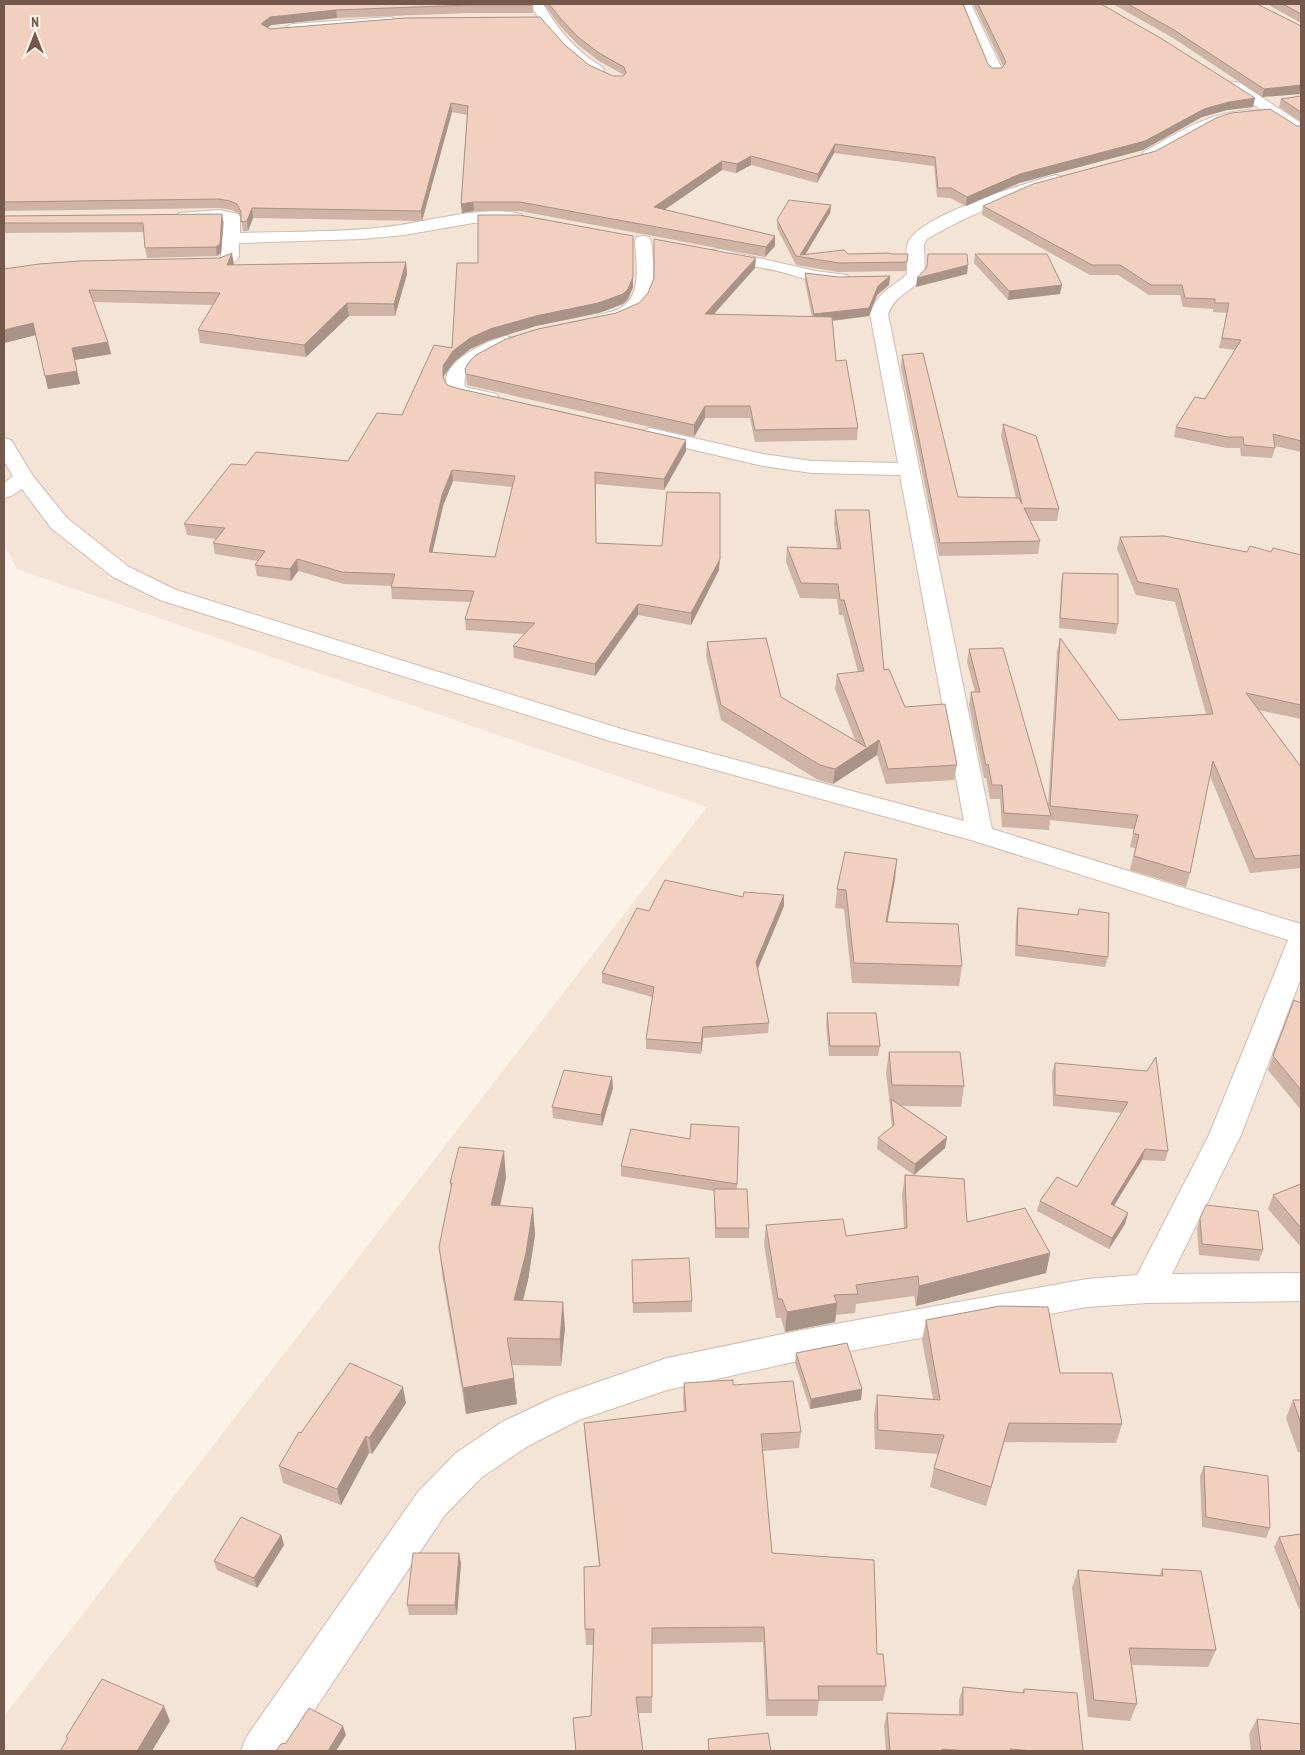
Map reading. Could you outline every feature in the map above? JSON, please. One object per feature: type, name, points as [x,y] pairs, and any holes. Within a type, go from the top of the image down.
[{"type":"street","points":[[537,4],[545,19],[572,52],[584,62],[610,77]]},
{"type":"street","points":[[965,4],[996,71]]},
{"type":"street","points":[[528,19],[545,19]]},
{"type":"street","points":[[279,30],[344,22],[405,20]]},
{"type":"street","points":[[1222,78],[1272,105],[1301,130]]},
{"type":"street","points":[[1136,160],[1208,122],[1272,105]]},
{"type":"street","points":[[980,834],[879,314],[882,304],[888,295],[912,278],[917,269],[916,244],[920,236],[1003,196],[1024,188],[1072,176]]},
{"type":"street","points":[[171,216],[229,216],[233,219],[231,256],[222,263],[215,264]]},
{"type":"street","points":[[232,238],[404,231],[486,216],[533,220]]},
{"type":"street","points":[[589,324],[622,314],[635,307],[641,296],[644,282],[634,240],[662,244]]},
{"type":"street","points":[[700,251],[786,268],[814,276],[858,279]]},
{"type":"street","points":[[881,280],[912,278]]},
{"type":"street","points":[[505,402],[457,391],[453,384],[454,374],[466,363],[485,351],[520,339]]},
{"type":"street","points":[[633,431],[763,460],[812,467],[909,469]]},
{"type":"street","points":[[4,444],[24,478],[59,523],[120,572],[168,595],[619,736],[980,834],[1301,934]]},
{"type":"street","points":[[4,492],[24,478]]},
{"type":"street","points":[[1147,1289],[1225,1135],[1301,942]]},
{"type":"street","points":[[262,1751],[431,1504],[469,1465],[515,1434],[568,1408],[667,1374],[802,1345],[1087,1293],[1147,1289],[1301,1287]]},
{"type":"shaded area","points":[[4,4],[1301,4],[1301,1751],[4,1751],[4,1716],[707,807],[17,569],[4,544]]},
{"type":"building","points":[[4,4],[532,4],[336,10],[270,17],[261,24],[270,29],[405,18],[540,17],[565,45],[589,65],[613,76],[623,76],[626,73],[624,67],[599,53],[578,37],[549,4],[963,4],[988,64],[992,68],[1002,68],[1006,62],[978,4],[1101,4],[1162,39],[1255,98],[1229,102],[1204,109],[1145,141],[1020,174],[967,197],[951,188],[938,188],[935,157],[835,144],[818,174],[751,156],[737,164],[722,161],[654,207],[775,236],[766,247],[520,202],[473,202],[461,204],[468,106],[451,103],[421,211],[252,208],[247,221],[241,222],[241,212],[237,204],[219,199],[4,202]]},
{"type":"building","points":[[1128,4],[1257,4],[1301,26],[1301,85],[1264,89],[1174,30]]},
{"type":"building","points":[[1283,4],[1301,4],[1301,14]]},
{"type":"building","points":[[1301,96],[1301,112],[1281,99]]},
{"type":"building","points":[[1270,109],[1297,126],[1301,126],[1301,441],[1273,434],[1275,448],[1244,445],[1243,437],[1228,437],[1176,427],[1195,397],[1205,399],[1241,340],[1222,338],[1229,303],[1215,303],[1215,299],[1185,298],[1182,285],[1151,285],[1120,265],[1092,265],[983,206],[1033,184],[1156,151],[1216,118],[1231,113]]},
{"type":"building","points":[[789,200],[831,205],[800,255],[844,250],[848,254],[908,254],[907,262],[839,263],[796,256],[777,220]]},
{"type":"building","points":[[222,214],[220,244],[216,247],[145,248],[143,223],[4,223],[4,216]]},
{"type":"building","points":[[478,215],[519,215],[633,236],[633,277],[628,289],[623,294],[598,303],[536,316],[490,329],[470,338],[453,351],[443,366],[443,377],[447,385],[456,388],[686,440],[664,479],[595,472],[596,543],[662,546],[667,492],[720,493],[720,559],[691,613],[638,604],[595,664],[513,646],[535,623],[465,619],[474,591],[391,587],[395,574],[342,572],[297,559],[290,569],[255,565],[265,551],[213,543],[225,528],[184,524],[231,464],[246,465],[256,452],[348,461],[377,413],[402,415],[434,345],[452,348],[457,263],[478,263]],"holes":[[[452,470],[515,476],[495,557],[429,552],[442,495]]]},
{"type":"building","points":[[654,239],[756,258],[705,314],[832,317],[836,361],[846,360],[858,428],[755,430],[750,406],[705,406],[694,425],[466,374],[465,369],[476,355],[506,339],[538,329],[616,313],[639,303],[648,293],[654,278]]},
{"type":"building","points":[[232,253],[227,265],[406,262],[394,304],[347,303],[304,345],[198,330],[220,293],[89,290],[108,342],[72,348],[77,371],[45,376],[33,323],[4,330],[4,269],[80,261],[220,258]]},
{"type":"building","points":[[928,254],[967,254],[968,265],[917,278],[927,267]]},
{"type":"building","points":[[975,254],[1047,254],[1062,285],[1009,291]]},
{"type":"building","points":[[805,273],[839,277],[890,276],[878,286],[869,308],[814,314]]},
{"type":"building","points":[[923,353],[958,497],[1019,498],[1022,504],[1003,424],[1036,436],[1059,509],[1024,508],[1040,541],[940,543],[902,355]]},
{"type":"building","points":[[835,510],[869,510],[884,670],[889,669],[905,707],[945,704],[957,765],[888,769],[879,740],[835,769],[820,765],[721,705],[707,642],[766,638],[781,697],[866,747],[837,674],[864,671],[844,600],[840,600],[838,584],[801,583],[787,547],[841,549]]},
{"type":"building","points":[[1164,536],[1247,552],[1250,546],[1271,552],[1273,548],[1301,555],[1301,705],[1246,693],[1301,767],[1301,855],[1255,859],[1213,761],[1190,873],[1134,856],[1139,835],[1133,833],[1138,815],[1050,806],[1060,638],[1119,720],[1213,714],[1178,589],[1138,582],[1120,537]]},
{"type":"building","points":[[1063,573],[1118,574],[1118,624],[1060,618]]},
{"type":"building","points":[[1003,648],[1051,816],[1004,813],[1002,785],[992,785],[988,764],[986,765],[971,692],[980,692],[969,649]]},
{"type":"building","points":[[845,852],[897,859],[886,922],[958,924],[962,966],[854,963],[846,890],[837,889]]},
{"type":"building","points":[[665,880],[743,897],[744,892],[784,895],[756,962],[769,1023],[703,1027],[701,1043],[646,1039],[654,987],[602,973],[637,908],[649,911]]},
{"type":"building","points":[[1018,908],[1078,915],[1079,909],[1109,913],[1108,957],[1017,945]]},
{"type":"building","points":[[1294,1000],[1301,1003],[1301,1090],[1273,1056]]},
{"type":"building","points":[[827,1013],[876,1013],[880,1046],[830,1046]]},
{"type":"building","points":[[889,1052],[960,1052],[964,1086],[892,1085]]},
{"type":"building","points":[[1156,1057],[1168,1151],[1145,1149],[1111,1204],[1128,1213],[1112,1238],[1040,1201],[1057,1177],[1077,1187],[1128,1102],[1055,1095],[1055,1063],[1147,1071]]},
{"type":"building","points":[[564,1070],[612,1077],[601,1115],[552,1107]]},
{"type":"building","points":[[891,1099],[947,1137],[915,1164],[878,1138],[894,1125]]},
{"type":"building","points":[[691,1124],[739,1127],[737,1184],[621,1166],[631,1129],[690,1139]]},
{"type":"building","points":[[459,1147],[504,1151],[491,1205],[533,1208],[526,1253],[514,1300],[563,1302],[560,1339],[507,1338],[514,1378],[463,1388],[439,1247],[452,1183],[450,1183]]},
{"type":"building","points":[[905,1175],[964,1179],[967,1222],[1025,1208],[1050,1253],[919,1286],[918,1276],[856,1285],[858,1294],[834,1295],[837,1303],[787,1312],[782,1299],[778,1299],[766,1225],[843,1219],[846,1236],[907,1228]]},
{"type":"building","points":[[1301,1184],[1301,1228],[1273,1195]]},
{"type":"building","points":[[714,1189],[747,1189],[749,1228],[716,1228]]},
{"type":"building","points":[[1206,1205],[1258,1211],[1263,1250],[1202,1244],[1200,1218]]},
{"type":"building","points":[[689,1258],[692,1301],[633,1303],[632,1260]]},
{"type":"building","points":[[1000,1306],[1048,1307],[1060,1373],[1112,1373],[1122,1424],[1009,1423],[991,1487],[934,1468],[944,1435],[878,1430],[877,1395],[940,1400],[926,1320]]},
{"type":"building","points":[[847,1343],[862,1389],[811,1399],[796,1353]]},
{"type":"building","points":[[350,1363],[403,1387],[369,1438],[366,1436],[337,1489],[279,1466],[299,1432],[301,1433]]},
{"type":"building","points":[[733,1380],[733,1385],[793,1381],[801,1432],[761,1434],[772,1553],[874,1560],[877,1654],[883,1654],[886,1686],[818,1686],[819,1700],[768,1700],[764,1627],[652,1628],[652,1697],[636,1697],[643,1751],[576,1751],[573,1718],[591,1716],[594,1629],[585,1629],[584,1567],[600,1566],[584,1423],[686,1411],[684,1383]]},
{"type":"building","points":[[1293,1400],[1301,1400],[1301,1424]]},
{"type":"building","points":[[1204,1466],[1268,1476],[1270,1528],[1206,1517]]},
{"type":"building","points":[[241,1517],[281,1535],[254,1578],[214,1561]]},
{"type":"building","points":[[1301,1534],[1301,1592],[1279,1537]]},
{"type":"building","points":[[413,1553],[459,1553],[455,1605],[407,1605]]},
{"type":"building","points":[[1162,1569],[1201,1571],[1216,1650],[1129,1648],[1137,1704],[1094,1700],[1078,1570],[1163,1576]]},
{"type":"building","points":[[102,1679],[164,1706],[137,1751],[60,1751],[68,1738],[66,1737]]},
{"type":"building","points":[[963,1687],[1024,1693],[1024,1689],[1077,1693],[1083,1751],[1010,1749],[1010,1751],[968,1751],[942,1749],[942,1751],[890,1751],[887,1713],[963,1715]]},
{"type":"building","points":[[309,1708],[343,1726],[328,1751],[276,1751],[281,1744],[286,1743]]},
{"type":"building","points":[[1257,1719],[1301,1724],[1301,1751],[1261,1751]]},
{"type":"building","points":[[768,1733],[771,1751],[709,1751],[708,1739]]}]
